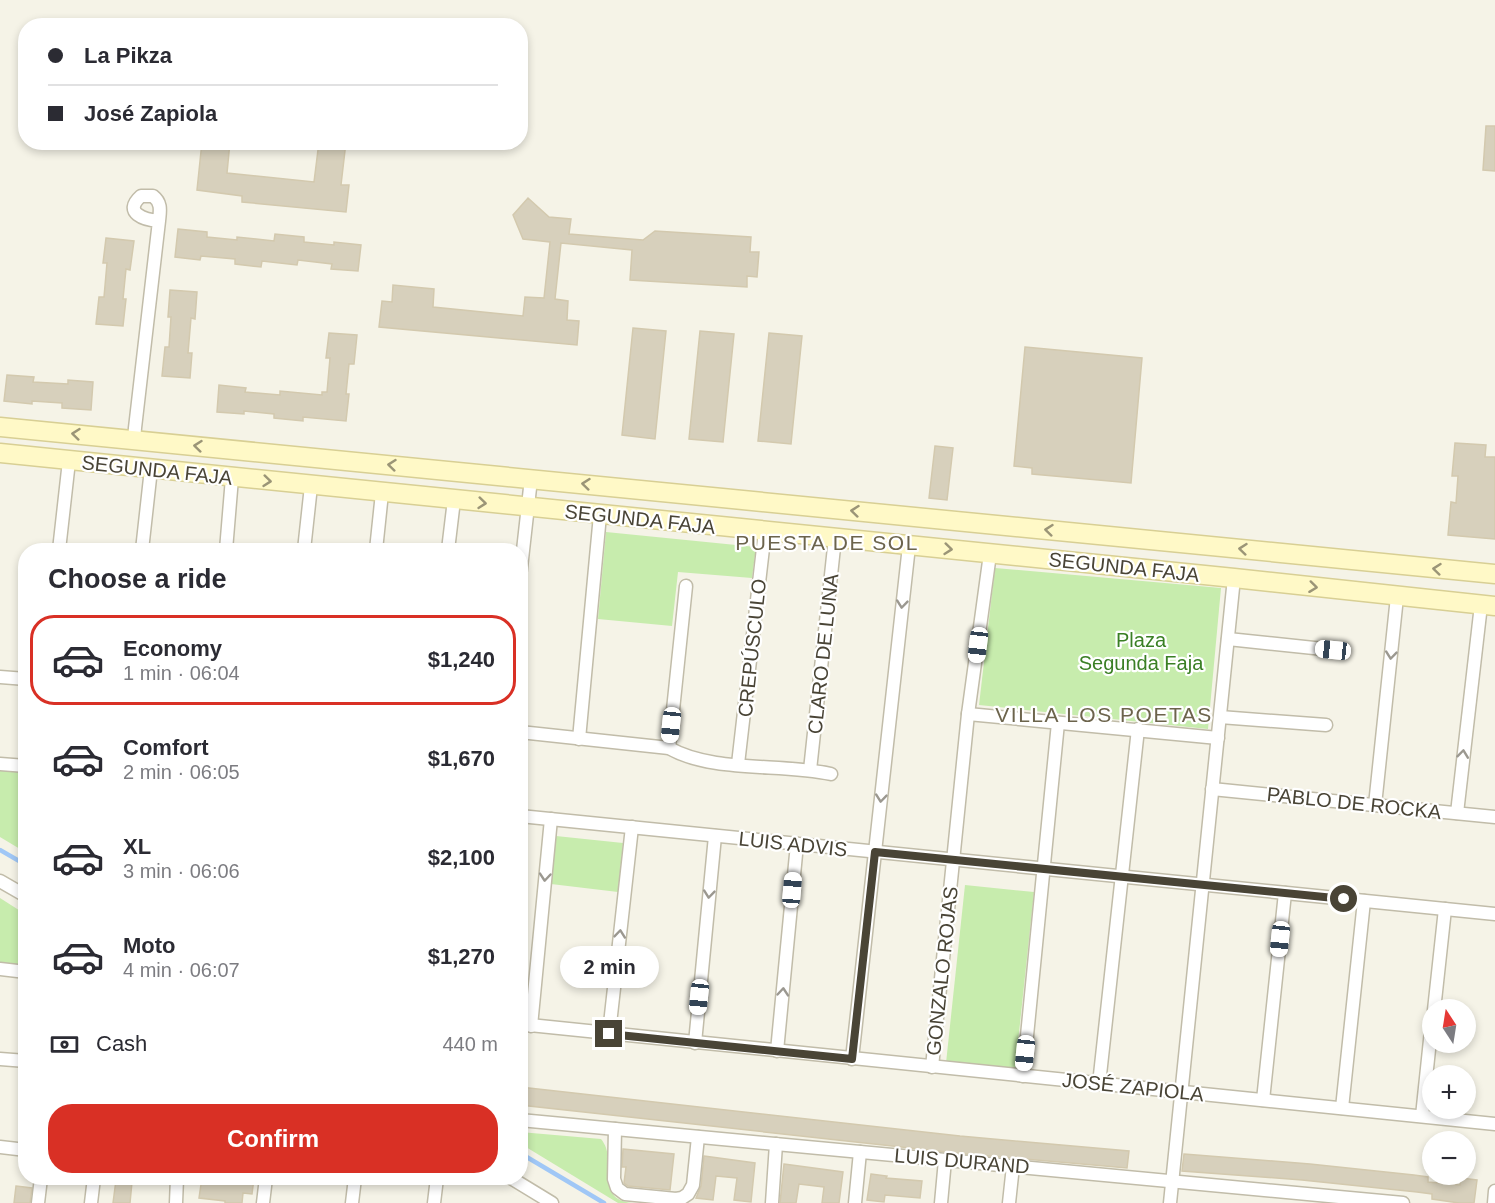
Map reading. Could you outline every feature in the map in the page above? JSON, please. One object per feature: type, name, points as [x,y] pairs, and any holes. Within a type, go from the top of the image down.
[{"type":"main road","name":"SEGUNDA FAJA","points":[[0,426],[1495,574]]},
{"type":"main road","name":"SEGUNDA FAJA","points":[[0,453],[1488,605]]},
{"type":"street","points":[[134,440],[159,221]]},
{"type":"street","points":[[60,543],[69,461]]},
{"type":"street","points":[[143,543],[151,469]]},
{"type":"street","points":[[227,543],[232,478]]},
{"type":"street","points":[[523,543],[531,479]]},
{"type":"street","points":[[305,543],[311,486]]},
{"type":"street","points":[[377,543],[382,493]]},
{"type":"street","points":[[449,543],[454,500]]},
{"type":"street","points":[[579,739],[600,515]]},
{"type":"street","name":"CREPÚSCULO","points":[[738,764],[765,531]]},
{"type":"street","name":"CLARO DE LUNA","points":[[810,770],[835,538]]},
{"type":"street","points":[[852,1059],[909,546]]},
{"type":"street","name":"GONZALO ROJAS","points":[[932,1067],[968,714],[990,554]]},
{"type":"street","points":[[1170,1203],[1234,578]]},
{"type":"street","points":[[669,748],[686,586]]},
{"type":"street","points":[[1375,805],[1397,597]]},
{"type":"street","points":[[1457,813],[1488,605]]},
{"type":"street","points":[[1228,639],[1333,650]]},
{"type":"street","points":[[0,677],[18,678]]},
{"type":"street","points":[[968,714],[1218,738]]},
{"type":"street","points":[[1220,717],[1326,725]]},
{"type":"street","points":[[1023,1076],[1058,723]]},
{"type":"street","points":[[1099,1084],[1138,729]]},
{"type":"street","points":[[528,733],[669,748],[700,760],[831,774]]},
{"type":"street","points":[[0,764],[18,765]]},
{"type":"street","name":"PABLO DE ROCKA","points":[[1212,789],[1495,817]]},
{"type":"street","name":"LUIS ADVIS","points":[[528,817],[1495,914]]},
{"type":"street","points":[[528,1009],[551,819]]},
{"type":"street","points":[[609,1034],[632,827]]},
{"type":"street","points":[[695,1043],[715,836]]},
{"type":"street","points":[[777,1051],[797,844]]},
{"type":"street","points":[[0,881],[18,891]]},
{"type":"street","points":[[1263,1100],[1285,893]]},
{"type":"street","points":[[1342,1108],[1364,901]]},
{"type":"street","points":[[1435,999],[1445,909]]},
{"type":"street","points":[[0,969],[18,971]]},
{"type":"street","name":"JOSÉ ZAPIOLA","points":[[528,1025],[1422,1116]]},
{"type":"street","points":[[0,1059],[18,1060]]},
{"type":"street","name":"JOSÉ ZAPIOLA","points":[[1449,1119],[1495,1124]]},
{"type":"street","name":"LUIS DURAND","points":[[528,1121],[1403,1203]]},
{"type":"street","points":[[615,1129],[614,1179],[617,1188],[625,1194],[676,1199],[688,1194],[693,1185],[698,1137]]},
{"type":"street","points":[[772,1203],[777,1144]]},
{"type":"street","points":[[0,1147],[18,1149]]},
{"type":"street","points":[[855,1203],[860,1152]]},
{"type":"street","points":[[941,1203],[945,1160]]},
{"type":"street","points":[[1009,1203],[1013,1166]]},
{"type":"street","points":[[38,1203],[40,1185]]},
{"type":"street","points":[[91,1203],[93,1185]]},
{"type":"street","points":[[176,1203],[177,1185]]},
{"type":"street","points":[[263,1203],[265,1185]]},
{"type":"street","points":[[352,1203],[354,1185]]},
{"type":"street","points":[[434,1203],[436,1185]]},
{"type":"street","points":[[522,1185],[552,1203]]},
{"type":"street","points":[[1494,1203],[1495,1191]]},
{"type":"green space","points":[[606,532],[756,547],[752,578],[678,572],[672,626],[598,619]]},
{"type":"green space","name":"Plaza Segunda Faja","points":[[995,568],[1221,588],[1208,729],[979,705]]},
{"type":"green space","points":[[0,770],[18,772],[18,848],[0,837]]},
{"type":"green space","points":[[556,836],[623,843],[618,892],[551,884]]},
{"type":"green space","points":[[965,885],[1034,892],[1015,1070],[946,1063]]},
{"type":"green space","points":[[0,898],[18,910],[18,965],[0,963]]},
{"type":"green space","points":[[528,1133],[601,1139],[608,1157],[610,1187],[613,1194],[620,1200],[632,1203],[618,1203],[528,1148]]},
{"type":"building","points":[[1486,126],[1495,126],[1495,171],[1483,170]]},
{"type":"building","points":[[201,150],[229,150],[227,173],[314,182],[318,150],[345,150],[341,185],[349,185],[346,212],[242,202],[242,196],[197,190]]},
{"type":"building","points":[[528,198],[549,217],[571,219],[569,234],[643,240],[655,231],[751,237],[750,252],[759,252],[757,277],[747,276],[747,287],[630,280],[632,250],[561,243],[555,299],[568,301],[567,320],[579,321],[577,345],[379,327],[382,301],[392,302],[393,285],[434,289],[433,307],[523,316],[525,297],[544,298],[550,242],[523,239],[513,215]]},
{"type":"building","points":[[178,229],[207,232],[207,237],[237,240],[237,237],[274,241],[275,234],[304,237],[304,242],[361,245],[358,271],[331,269],[332,264],[298,260],[297,265],[262,261],[261,267],[235,264],[235,259],[201,256],[200,260],[175,257]]},
{"type":"building","points":[[106,238],[134,241],[130,270],[126,269],[123,326],[96,324],[99,297],[104,297],[107,263],[103,263]]},
{"type":"building","points":[[170,290],[197,292],[195,319],[191,318],[188,353],[192,353],[190,378],[162,376],[165,347],[169,347]]},
{"type":"building","points":[[633,328],[666,331],[655,439],[622,435]]},
{"type":"building","points":[[700,331],[734,334],[723,442],[689,439]]},
{"type":"building","points":[[329,333],[357,335],[354,364],[349,364],[346,421],[303,417],[303,421],[274,418],[274,414],[244,411],[244,414],[217,412],[219,385],[246,388],[245,392],[280,395],[280,391],[322,395],[322,392],[327,392],[330,358],[326,358]]},
{"type":"building","points":[[769,333],[802,336],[791,444],[758,441]]},
{"type":"building","points":[[1025,347],[1142,358],[1131,483],[1032,474],[1032,468],[1014,466]]},
{"type":"building","points":[[7,375],[34,377],[33,382],[68,384],[68,380],[93,382],[91,410],[62,408],[62,403],[32,401],[32,404],[4,401]]},
{"type":"building","points":[[1455,443],[1486,445],[1485,457],[1495,457],[1495,539],[1448,535],[1451,502],[1456,503],[1458,476],[1452,476]]},
{"type":"building","points":[[935,446],[953,448],[947,500],[929,498]]},
{"type":"building","points":[[528,1088],[960,1136],[1129,1151],[1127,1168],[956,1153],[528,1106]]},
{"type":"building","points":[[623,1149],[674,1154],[670,1190],[628,1186],[624,1183],[626,1167],[622,1167]]},
{"type":"building","points":[[1184,1154],[1414,1175],[1422,1176],[1422,1185],[1476,1185],[1477,1180],[1474,1203],[1459,1203],[1432,1199],[1432,1194],[1417,1192],[1182,1171]]},
{"type":"building","points":[[704,1156],[755,1163],[751,1202],[734,1200],[737,1178],[716,1176],[713,1200],[696,1198],[701,1186]]},
{"type":"building","points":[[784,1164],[843,1172],[839,1203],[822,1203],[824,1187],[799,1184],[796,1203],[780,1203]]},
{"type":"building","points":[[871,1174],[887,1176],[886,1178],[922,1181],[920,1198],[885,1195],[884,1202],[867,1200]]},
{"type":"building","points":[[115,1185],[132,1185],[130,1203],[113,1203]]},
{"type":"building","points":[[201,1185],[253,1185],[252,1194],[243,1193],[242,1203],[225,1203],[225,1201],[199,1198]]},
{"type":"building","points":[[16,1186],[32,1188],[30,1203],[14,1203]]},
{"type":"waterway","points":[[0,850],[18,860]]},
{"type":"waterway","points":[[528,1158],[604,1203]]},
{"type":"district","name":"PUESTA DE SOL","points":[[827,542]]},
{"type":"district","name":"VILLA LOS POETAS","points":[[1104,714]]},
{"type":"route","points":[[609,1034],[852,1059],[875,852],[1344,899]]}]
